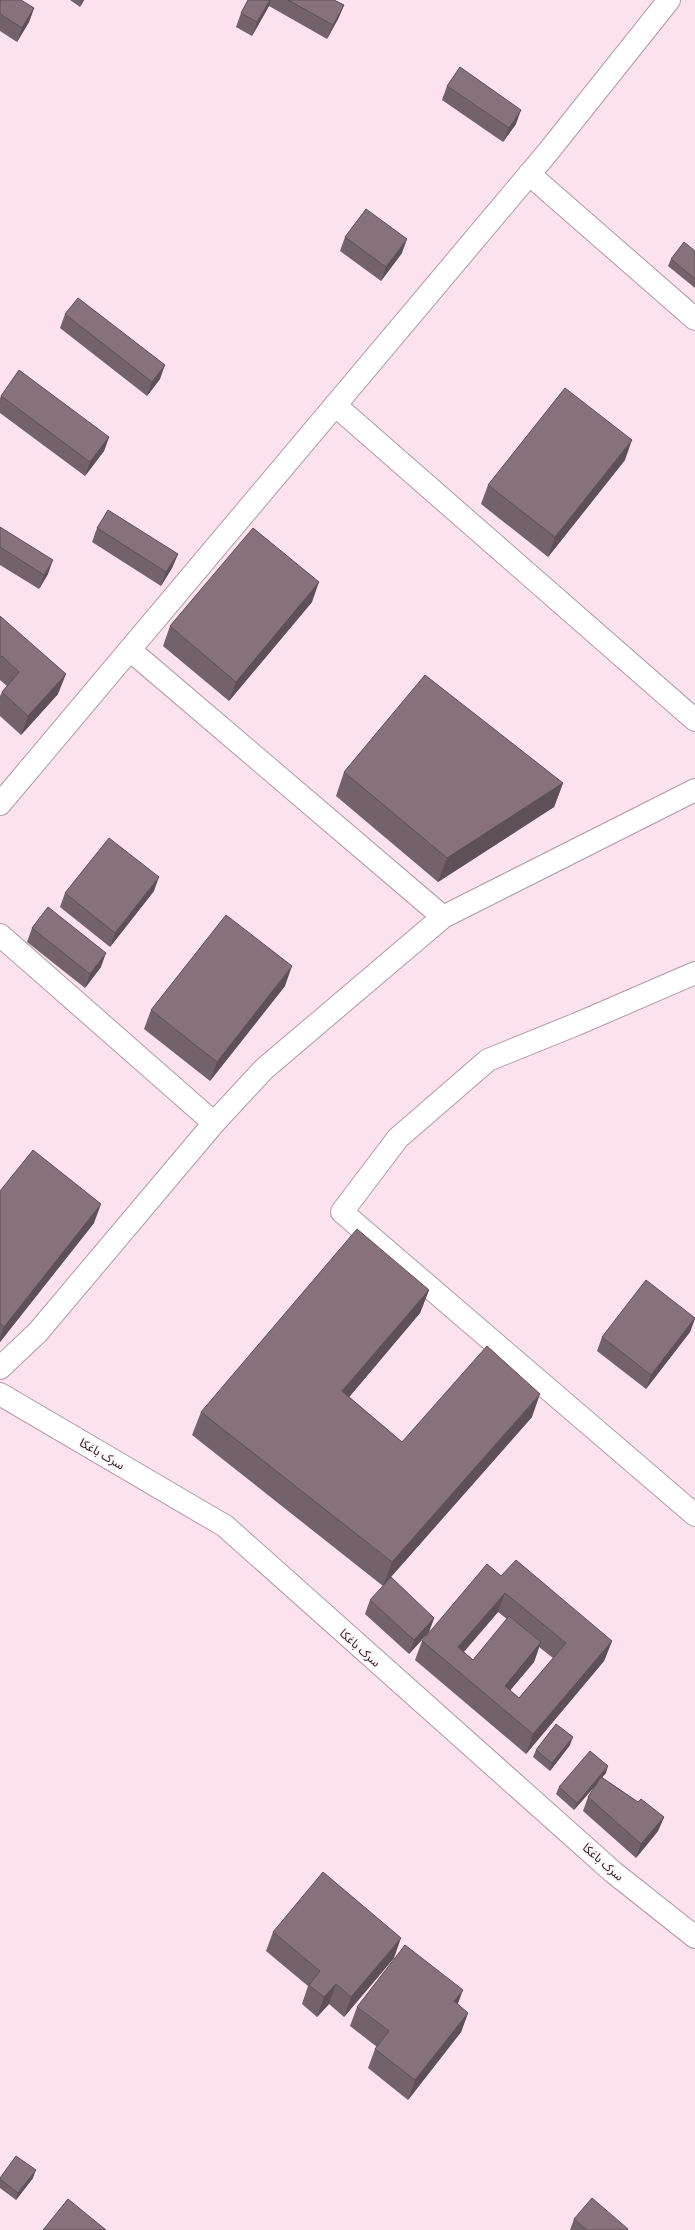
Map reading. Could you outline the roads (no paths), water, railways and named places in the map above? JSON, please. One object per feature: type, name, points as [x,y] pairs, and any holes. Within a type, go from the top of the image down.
[{"type":"street","points":[[0,804],[529,174],[668,0]]},
{"type":"street","points":[[529,174],[695,319]]},
{"type":"street","points":[[335,405],[695,720]]},
{"type":"street","points":[[130,650],[443,917]]},
{"type":"street","points":[[0,1368],[38,1332],[214,1123],[264,1069],[443,917],[695,790]]},
{"type":"street","points":[[0,935],[214,1123]]},
{"type":"street","points":[[695,973],[577,1024],[488,1060],[398,1138],[342,1212],[695,1515]]},
{"type":"street","name":"سرک باغکا","points":[[0,1394],[225,1526],[613,1872],[695,1937]]}]
